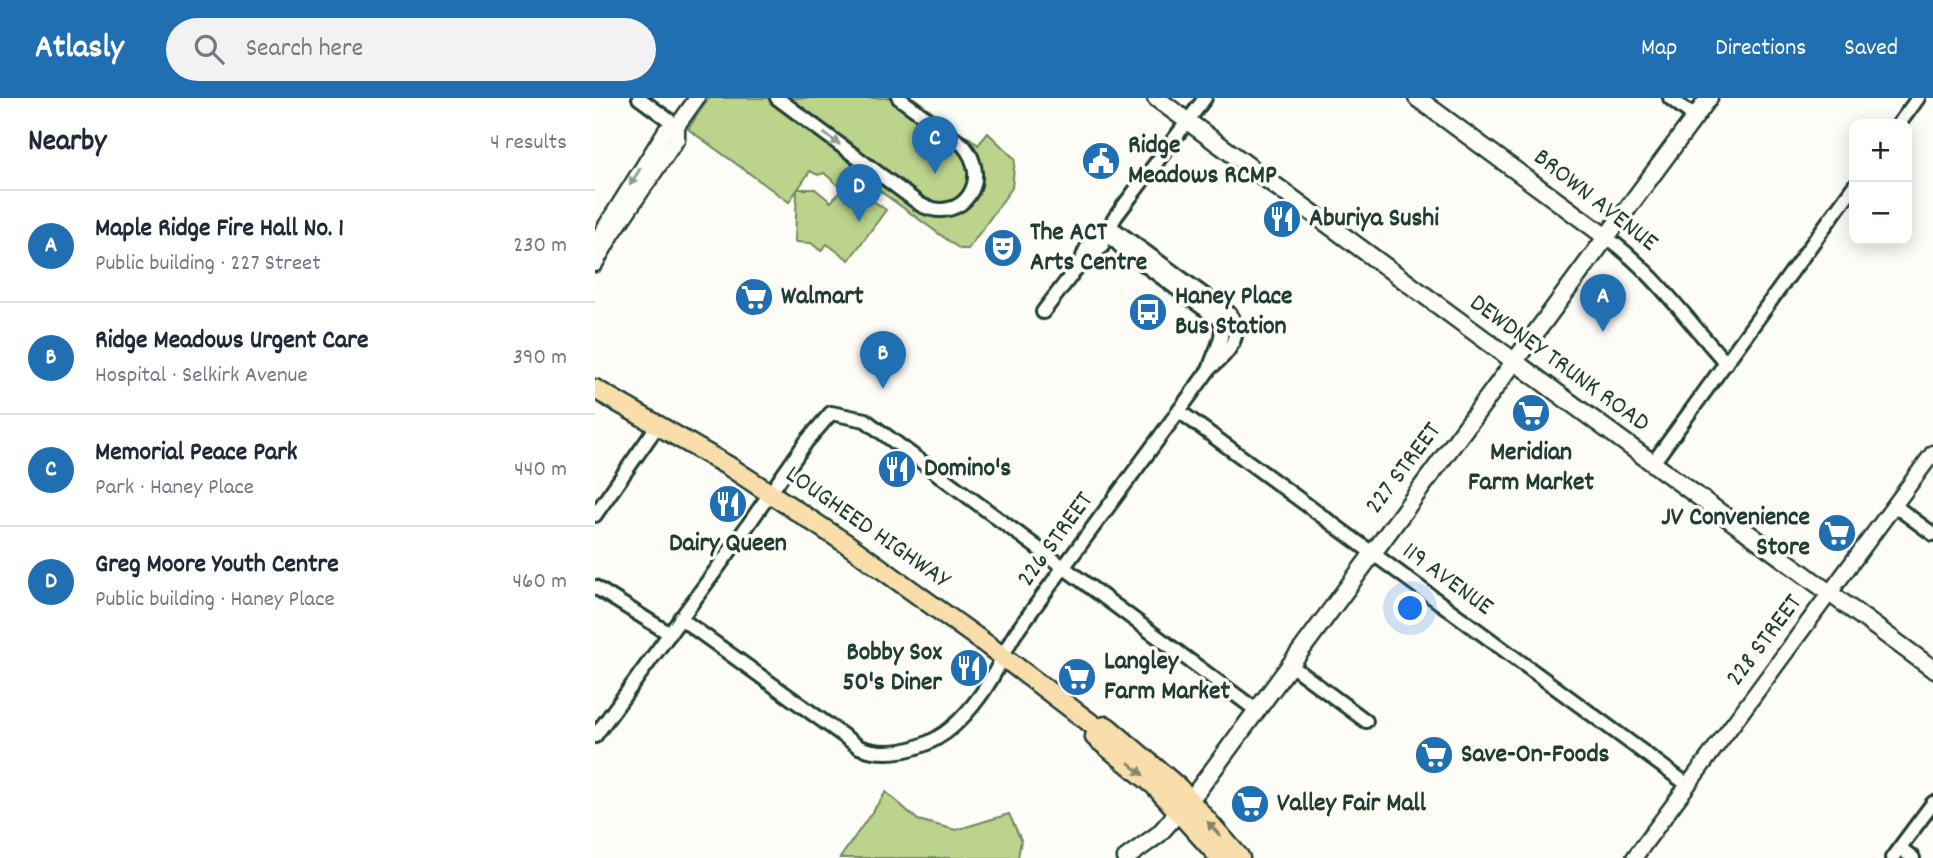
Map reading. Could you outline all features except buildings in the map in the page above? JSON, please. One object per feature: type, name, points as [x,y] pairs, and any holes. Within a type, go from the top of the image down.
[{"type":"main road","name":"DEWDNEY TRUNK ROAD","points":[[1156,98],[1933,669]]},
{"type":"main road","name":"BROWN AVENUE","points":[[1417,98],[1607,237]]},
{"type":"main road","name":"227 STREET","points":[[1126,858],[1154,838],[1184,806],[1709,98]]},
{"type":"main road","name":"LOUGHEED HIGHWAY","points":[[595,389],[770,493],[847,544],[1097,728],[1106,726],[1110,729],[1163,774],[1220,858]]},
{"type":"main road","name":"LOUGHEED HIGHWAY","points":[[1184,806],[1240,858]]},
{"type":"street","points":[[639,98],[677,126]]},
{"type":"street","points":[[595,264],[599,239],[666,130],[677,126],[697,98]]},
{"type":"street","points":[[777,98],[921,205],[936,209],[961,204],[975,184],[970,154],[963,145],[899,98]]},
{"type":"street","points":[[1043,312],[1082,261],[1083,254],[1097,235],[1108,229],[1205,98]]},
{"type":"street","points":[[1670,98],[1695,117]]},
{"type":"street","points":[[1903,119],[1918,98]]},
{"type":"street","points":[[1653,463],[1849,193]]},
{"type":"street","points":[[1108,229],[1122,248],[1219,320],[1222,337],[1210,368]]},
{"type":"street","name":"226 STREET","points":[[680,618],[855,745],[874,752],[914,748],[943,734],[955,724],[995,673],[1011,639],[1210,368],[1221,360],[1234,342],[1235,324],[1229,313],[1108,229]]},
{"type":"street","name":"BROWN AVENUE","points":[[1607,237],[1633,257],[1653,278],[1726,363]]},
{"type":"street","name":"119 AVENUE","points":[[1179,411],[1688,785]]},
{"type":"street","points":[[595,736],[806,442],[831,413],[865,420],[1256,710]]},
{"type":"street","points":[[595,515],[657,425]]},
{"type":"street","name":"228 STREET","points":[[1635,858],[1933,453]]},
{"type":"street","points":[[1895,506],[1933,534]]},
{"type":"street","points":[[595,587],[670,634]]},
{"type":"street","points":[[1289,664],[1366,721]]},
{"type":"street","points":[[1913,858],[1896,853],[1933,803]]},
{"type":"green space","points":[[709,98],[914,98],[933,112],[945,128],[970,138],[978,145],[988,133],[1015,159],[1012,188],[968,249],[960,249],[855,173],[846,186],[840,187],[824,173],[818,175],[810,171],[798,189],[815,189],[831,202],[850,184],[886,210],[849,260],[827,244],[821,251],[811,243],[795,242],[797,190],[789,202],[688,129]]},
{"type":"green space","points":[[886,792],[918,820],[956,830],[1009,814],[1021,840],[1018,858],[840,858]]},
{"type":"place","name":"Ridge Meadows RCMP","points":[[1101,161]]},
{"type":"place","name":"Memorial Peace Park","points":[[935,174]]},
{"type":"place","name":"Aburiya Sushi","points":[[1282,219]]},
{"type":"place","name":"Greg Moore Youth Centre","points":[[859,222]]},
{"type":"place","name":"The ACT Arts Centre","points":[[1003,248]]},
{"type":"place","name":"Walmart","points":[[754,297]]},
{"type":"place","name":"Haney Place Bus Station","points":[[1148,312]]},
{"type":"place","name":"Maple Ridge Fire Hall No. 1","points":[[1603,332]]},
{"type":"place","name":"Ridge Meadows Urgent Care","points":[[883,389]]},
{"type":"place","name":"Meridian Farm Market","points":[[1531,413]]},
{"type":"place","name":"Domino's","points":[[897,469]]},
{"type":"place","name":"Dairy Queen","points":[[728,504]]},
{"type":"place","name":"JV Convenience Store","points":[[1837,533]]},
{"type":"place","name":"Bobby Sox 50's Diner","points":[[969,668]]},
{"type":"place","name":"Langley Farm Market","points":[[1077,677]]},
{"type":"place","name":"Save-On-Foods","points":[[1434,755]]},
{"type":"place","name":"Valley Fair Mall","points":[[1250,804]]}]
